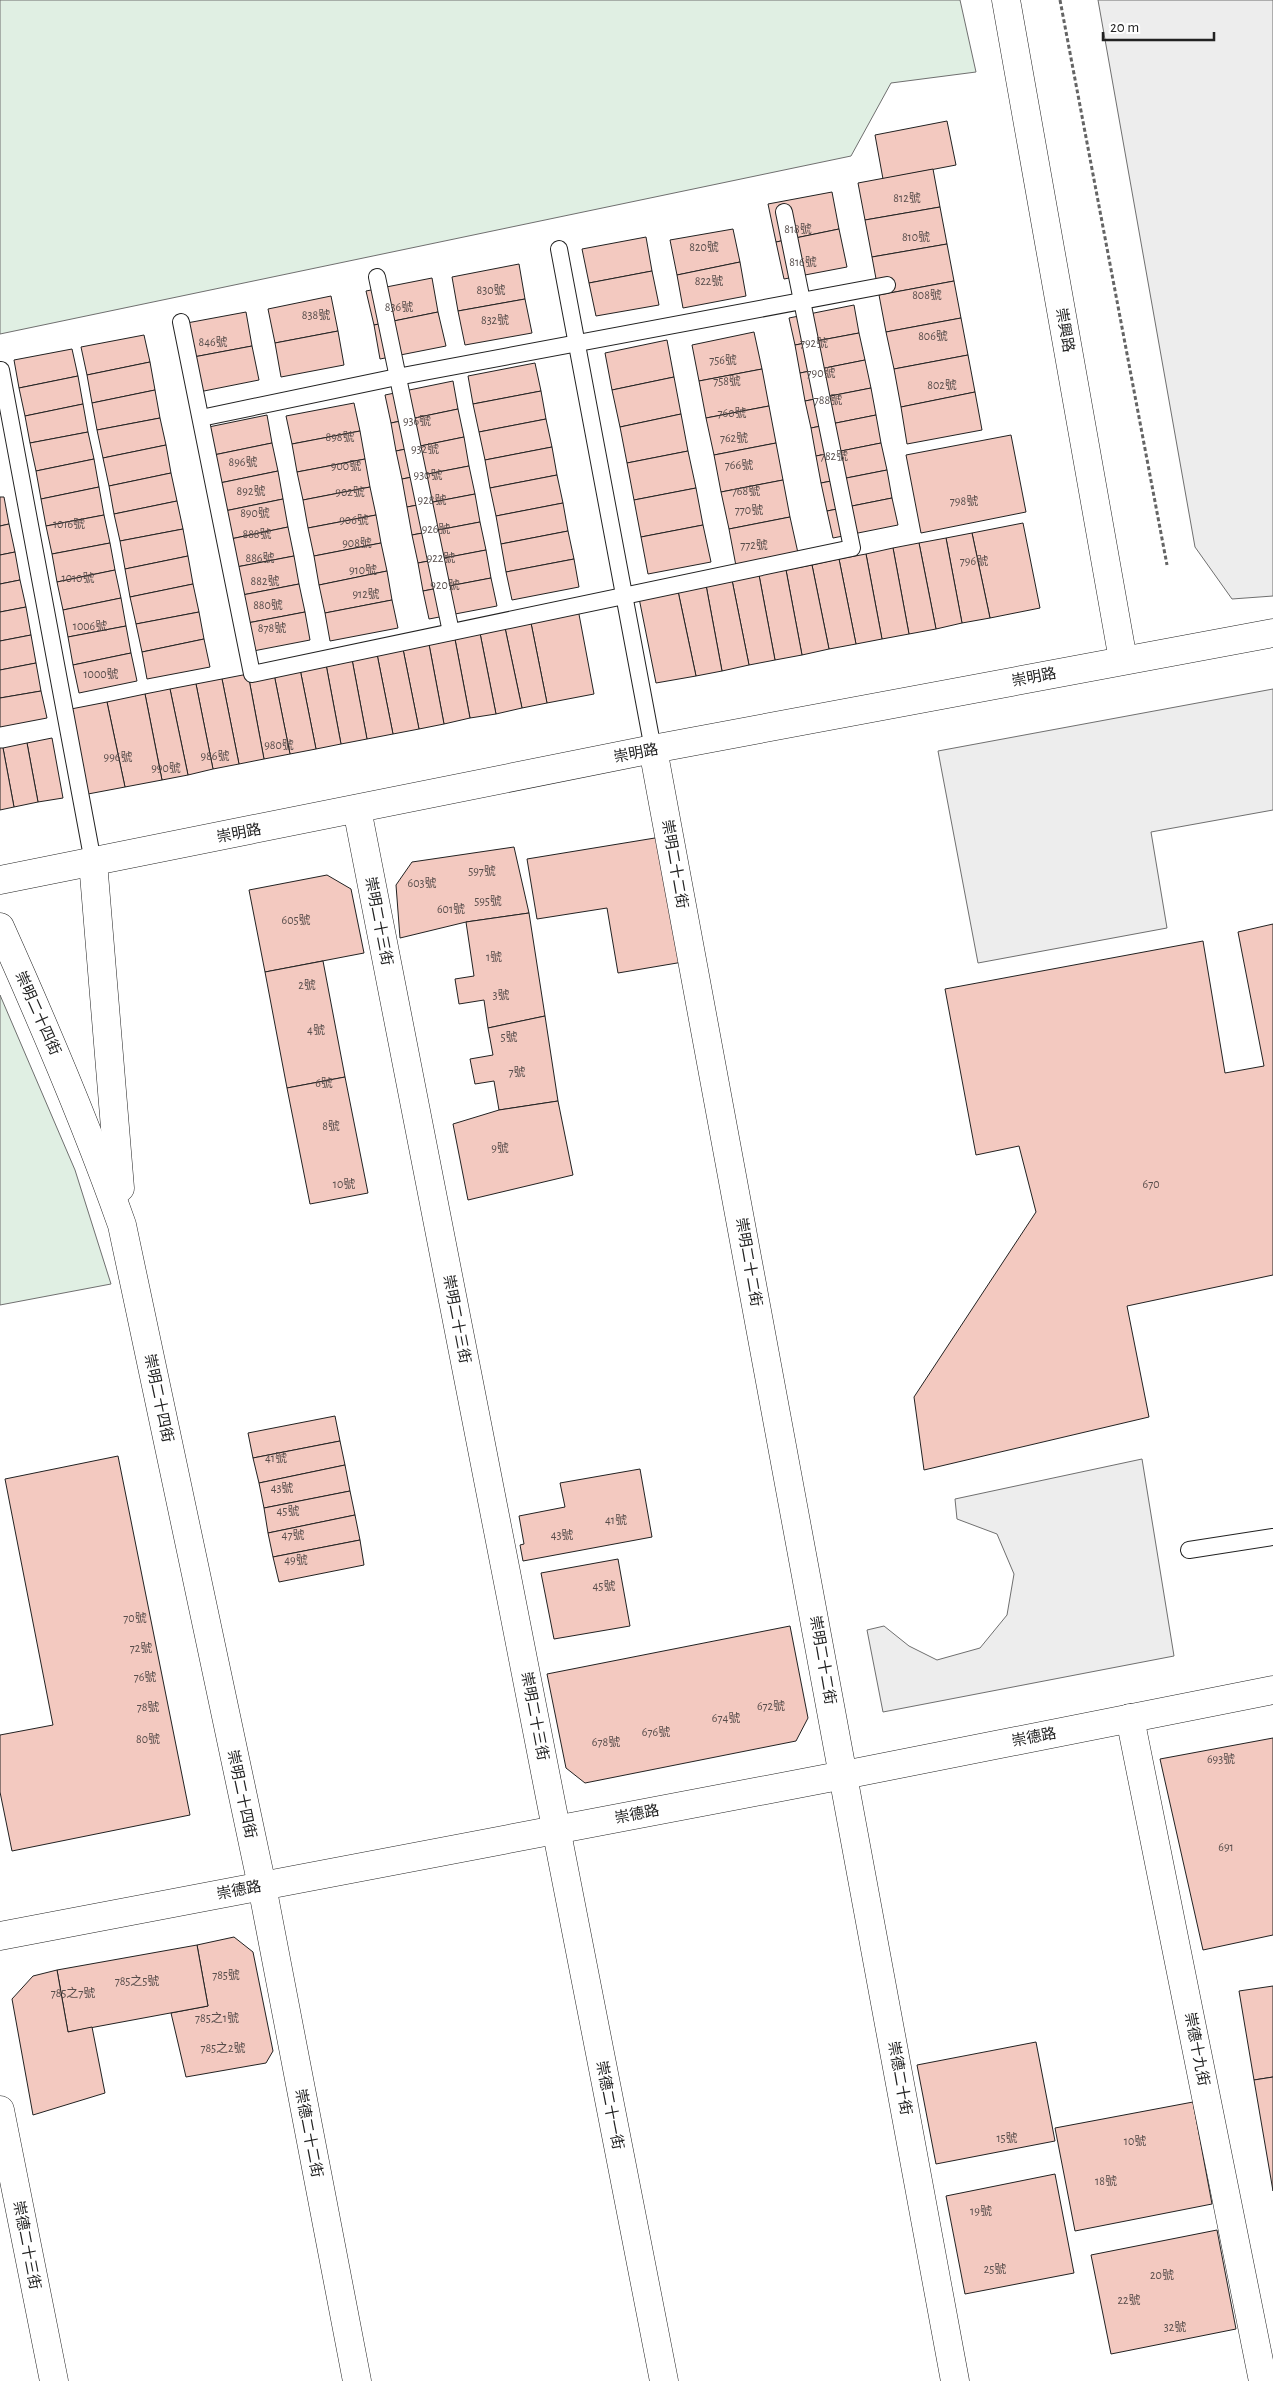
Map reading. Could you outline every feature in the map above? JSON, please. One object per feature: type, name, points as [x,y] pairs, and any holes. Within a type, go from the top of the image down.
[{"type":"street","name":"崇興路","points":[[1006,0],[1124,660]]},
{"type":"street","name":"崇明路","points":[[0,880],[653,749],[1273,632]]},
{"type":"street","name":"崇明二十二街","points":[[653,749],[844,1775]]},
{"type":"street","name":"崇明二十三街","points":[[357,809],[556,1828]]},
{"type":"street","points":[[93,862],[122,1225]]},
{"type":"street","name":"崇明二十四街","points":[[0,927],[72,1092],[122,1225],[262,1886]]},
{"type":"street","name":"崇德路","points":[[0,1936],[556,1828],[844,1775],[1273,1690]]},
{"type":"street","name":"崇德十九街","points":[[1130,1718],[1264,2381]]},
{"type":"street","name":"崇德二十街","points":[[844,1775],[955,2381]]},
{"type":"street","name":"崇德二十一街","points":[[556,1828],[664,2381]]},
{"type":"street","name":"崇德二十二街","points":[[262,1886],[357,2381]]},
{"type":"street","name":"崇德二十三街","points":[[0,2110],[54,2381]]},
{"type":"lane","points":[[181,322],[252,674],[852,548],[784,212]]},
{"type":"lane","points":[[559,249],[653,749]]},
{"type":"lane","points":[[378,277],[451,632]]},
{"type":"lane","points":[[201,418],[397,376],[887,285]]},
{"type":"lane","points":[[1,370],[93,862]]},
{"type":"lane","points":[[1189,1550],[1273,1537]]},
{"type":"path","points":[[1060,0],[1167,566]]},
{"type":"green space","points":[[0,0],[960,0],[976,72],[891,83],[851,156],[0,334]]},
{"type":"green space","points":[[0,995],[75,1170],[111,1284],[0,1305]]},
{"type":"shaded area","points":[[1098,0],[1273,0],[1273,596],[1232,599],[1195,547]]},
{"type":"shaded area","points":[[1273,689],[1273,810],[1151,832],[1167,928],[978,963],[938,751]]},
{"type":"shaded area","points":[[1142,1459],[1174,1656],[883,1712],[867,1630],[884,1626],[909,1646],[937,1660],[980,1648],[1007,1615],[1014,1574],[997,1534],[957,1519],[955,1499]]},
{"type":"building","points":[[947,121],[956,165],[883,179],[875,135]]},
{"type":"building","points":[[933,169],[940,207],[865,220],[858,183]]},
{"type":"building","points":[[832,192],[839,229],[776,242],[768,204]]},
{"type":"building","points":[[940,207],[947,244],[872,257],[865,220]]},
{"type":"building","points":[[733,229],[740,262],[677,275],[670,240]]},
{"type":"building","points":[[839,229],[847,267],[784,279],[776,242]]},
{"type":"building","points":[[646,237],[652,271],[589,283],[582,249]]},
{"type":"building","points":[[947,244],[954,281],[879,295],[872,257]]},
{"type":"building","points":[[740,262],[746,296],[683,308],[677,275]]},
{"type":"building","points":[[519,264],[525,299],[458,311],[452,277]]},
{"type":"building","points":[[652,271],[659,305],[596,316],[589,283]]},
{"type":"building","points":[[432,278],[438,312],[374,325],[366,291]]},
{"type":"building","points":[[954,281],[961,318],[886,332],[879,295]]},
{"type":"building","points":[[331,296],[338,331],[275,343],[268,309]]},
{"type":"building","points":[[525,299],[532,333],[465,345],[458,311]]},
{"type":"building","points":[[854,305],[859,333],[795,345],[789,318]]},
{"type":"building","points":[[246,312],[252,346],[183,359],[176,325]]},
{"type":"building","points":[[438,312],[446,346],[380,359],[374,325]]},
{"type":"building","points":[[961,318],[968,355],[894,369],[886,332]]},
{"type":"building","points":[[338,331],[344,365],[281,377],[275,343]]},
{"type":"building","points":[[754,332],[762,369],[699,381],[692,345]]},
{"type":"building","points":[[859,333],[865,360],[800,373],[795,345]]},
{"type":"building","points":[[144,335],[150,362],[87,375],[81,347]]},
{"type":"building","points":[[667,340],[674,377],[612,390],[605,353]]},
{"type":"building","points":[[252,346],[259,380],[189,394],[183,359]]},
{"type":"building","points":[[72,349],[78,376],[19,388],[14,360]]},
{"type":"building","points":[[968,355],[975,392],[901,407],[894,369]]},
{"type":"building","points":[[865,360],[871,388],[805,401],[800,373]]},
{"type":"building","points":[[150,362],[155,390],[92,403],[87,375]]},
{"type":"building","points":[[535,363],[541,391],[473,404],[468,376]]},
{"type":"building","points":[[762,369],[769,406],[706,418],[699,381]]},
{"type":"building","points":[[78,376],[83,404],[25,416],[19,388]]},
{"type":"building","points":[[674,377],[681,414],[620,427],[612,390]]},
{"type":"building","points":[[453,381],[458,409],[391,423],[385,395]]},
{"type":"building","points":[[871,388],[876,415],[811,428],[805,401]]},
{"type":"building","points":[[155,390],[160,418],[97,430],[92,403]]},
{"type":"building","points":[[541,391],[546,419],[479,432],[473,404]]},
{"type":"building","points":[[975,392],[982,430],[907,444],[901,407]]},
{"type":"building","points":[[354,403],[360,431],[292,444],[286,416]]},
{"type":"building","points":[[83,404],[88,432],[30,443],[25,416]]},
{"type":"building","points":[[769,406],[776,443],[714,455],[706,418]]},
{"type":"building","points":[[458,409],[464,437],[396,451],[391,423]]},
{"type":"building","points":[[681,414],[688,451],[627,463],[620,427]]},
{"type":"building","points":[[267,415],[272,443],[204,457],[199,429]]},
{"type":"building","points":[[876,415],[881,443],[816,456],[811,428]]},
{"type":"building","points":[[160,418],[166,445],[103,458],[97,430]]},
{"type":"building","points":[[546,419],[552,447],[485,460],[479,432]]},
{"type":"building","points":[[360,431],[365,459],[297,472],[292,444]]},
{"type":"building","points":[[88,432],[94,459],[36,471],[30,443]]},
{"type":"building","points":[[1011,435],[1026,512],[921,533],[906,455]]},
{"type":"building","points":[[464,437],[469,466],[402,479],[396,451]]},
{"type":"building","points":[[272,443],[278,471],[210,485],[204,457]]},
{"type":"building","points":[[776,443],[783,480],[721,492],[714,455]]},
{"type":"building","points":[[881,443],[887,470],[821,483],[816,456]]},
{"type":"building","points":[[166,445],[171,473],[109,486],[103,458]]},
{"type":"building","points":[[552,447],[557,475],[490,488],[485,460]]},
{"type":"building","points":[[688,451],[696,488],[634,500],[627,463]]},
{"type":"building","points":[[94,459],[99,487],[41,499],[36,471]]},
{"type":"building","points":[[365,459],[370,487],[303,500],[297,472]]},
{"type":"building","points":[[469,466],[475,494],[407,507],[402,479]]},
{"type":"building","points":[[887,470],[892,498],[827,511],[821,483]]},
{"type":"building","points":[[278,471],[283,499],[215,513],[210,485]]},
{"type":"building","points":[[171,473],[177,501],[114,514],[109,486]]},
{"type":"building","points":[[557,475],[563,503],[496,516],[490,488]]},
{"type":"building","points":[[783,480],[790,517],[729,529],[721,492]]},
{"type":"building","points":[[99,487],[104,515],[46,526],[41,499]]},
{"type":"building","points":[[370,487],[376,515],[308,528],[303,500]]},
{"type":"building","points":[[696,488],[703,525],[641,537],[634,500]]},
{"type":"building","points":[[475,494],[480,522],[412,535],[407,507]]},
{"type":"building","points":[[0,497],[4,497],[9,524],[0,526]]},
{"type":"building","points":[[892,498],[898,525],[833,538],[827,511]]},
{"type":"building","points":[[283,499],[288,527],[221,541],[215,513]]},
{"type":"building","points":[[177,501],[183,529],[120,541],[114,514]]},
{"type":"building","points":[[563,503],[568,531],[501,544],[496,516]]},
{"type":"building","points":[[104,515],[110,543],[52,554],[46,526]]},
{"type":"building","points":[[376,515],[381,543],[314,556],[308,528]]},
{"type":"building","points":[[790,517],[798,553],[736,566],[729,529]]},
{"type":"building","points":[[480,522],[486,550],[418,563],[412,535]]},
{"type":"building","points":[[1023,523],[1040,608],[990,618],[972,533]]},
{"type":"building","points":[[9,524],[15,552],[0,555],[0,526]]},
{"type":"building","points":[[703,525],[711,562],[648,574],[641,537]]},
{"type":"building","points":[[288,527],[294,556],[226,569],[221,541]]},
{"type":"building","points":[[183,529],[188,556],[125,569],[120,541]]},
{"type":"building","points":[[568,531],[574,559],[506,572],[501,544]]},
{"type":"building","points":[[972,533],[990,618],[962,623],[946,538]]},
{"type":"building","points":[[946,538],[962,623],[936,629],[919,543]]},
{"type":"building","points":[[110,543],[115,570],[57,582],[52,554]]},
{"type":"building","points":[[381,543],[387,571],[319,585],[314,556]]},
{"type":"building","points":[[919,543],[936,629],[909,634],[893,548]]},
{"type":"building","points":[[893,548],[909,634],[882,639],[866,554]]},
{"type":"building","points":[[486,550],[491,578],[423,591],[418,563]]},
{"type":"building","points":[[15,552],[20,580],[0,584],[0,555]]},
{"type":"building","points":[[866,554],[882,639],[856,644],[839,559]]},
{"type":"building","points":[[188,556],[193,584],[130,597],[125,569]]},
{"type":"building","points":[[294,556],[299,584],[232,597],[226,569]]},
{"type":"building","points":[[574,559],[579,587],[512,600],[506,572]]},
{"type":"building","points":[[839,559],[856,644],[829,649],[812,565]]},
{"type":"building","points":[[812,565],[829,649],[802,655],[786,570]]},
{"type":"building","points":[[115,570],[121,598],[63,610],[57,582]]},
{"type":"building","points":[[786,570],[802,655],[775,660],[759,575]]},
{"type":"building","points":[[387,571],[392,600],[325,613],[319,585]]},
{"type":"building","points":[[759,575],[775,660],[749,665],[732,580]]},
{"type":"building","points":[[491,578],[497,606],[429,619],[423,591]]},
{"type":"building","points":[[20,580],[26,607],[0,612],[0,584]]},
{"type":"building","points":[[732,580],[749,665],[722,671],[706,585]]},
{"type":"building","points":[[193,584],[199,612],[136,624],[130,597]]},
{"type":"building","points":[[299,584],[305,612],[237,625],[232,597]]},
{"type":"building","points":[[706,585],[722,671],[696,676],[678,591]]},
{"type":"building","points":[[678,591],[696,676],[656,683],[639,598]]},
{"type":"building","points":[[121,598],[126,626],[68,637],[63,610]]},
{"type":"building","points":[[392,600],[398,628],[330,641],[325,613]]},
{"type":"building","points":[[26,607],[31,635],[0,641],[0,612]]},
{"type":"building","points":[[578,609],[594,694],[547,703],[530,618]]},
{"type":"building","points":[[199,612],[204,639],[142,652],[136,624]]},
{"type":"building","points":[[305,612],[310,640],[243,653],[237,625]]},
{"type":"building","points":[[530,618],[547,703],[522,708],[504,623]]},
{"type":"building","points":[[504,623],[522,708],[496,714],[479,628]]},
{"type":"building","points":[[126,626],[131,653],[73,665],[68,637]]},
{"type":"building","points":[[479,628],[496,714],[470,718],[454,634]]},
{"type":"building","points":[[454,634],[470,718],[444,724],[428,639]]},
{"type":"building","points":[[31,635],[36,663],[0,670],[0,641]]},
{"type":"building","points":[[204,639],[210,667],[147,679],[142,652]]},
{"type":"building","points":[[428,639],[444,724],[419,729],[402,644]]},
{"type":"building","points":[[402,644],[419,729],[393,734],[376,649]]},
{"type":"building","points":[[376,649],[393,734],[367,739],[351,654]]},
{"type":"building","points":[[131,653],[137,681],[79,693],[73,665]]},
{"type":"building","points":[[351,654],[367,739],[341,744],[325,659]]},
{"type":"building","points":[[325,659],[341,744],[316,749],[299,664]]},
{"type":"building","points":[[36,663],[41,691],[0,698],[0,670]]},
{"type":"building","points":[[299,664],[316,749],[290,754],[273,669]]},
{"type":"building","points":[[273,669],[290,754],[264,759],[248,674]]},
{"type":"building","points":[[248,674],[264,759],[239,764],[222,679]]},
{"type":"building","points":[[222,679],[239,764],[213,769],[196,684]]},
{"type":"building","points":[[196,684],[213,769],[188,775],[170,689]]},
{"type":"building","points":[[170,689],[188,775],[162,780],[145,694]]},
{"type":"building","points":[[41,691],[47,718],[0,727],[0,698]]},
{"type":"building","points":[[145,694],[162,780],[125,787],[107,702]]},
{"type":"building","points":[[107,702],[125,787],[88,794],[71,709]]},
{"type":"building","points":[[52,738],[63,798],[38,802],[27,743]]},
{"type":"building","points":[[27,743],[38,802],[14,807],[3,748]]},
{"type":"building","points":[[0,748],[3,748],[14,807],[0,810]]},
{"type":"building","points":[[661,837],[683,962],[618,973],[607,908],[537,919],[527,859]]},
{"type":"building","points":[[514,847],[529,913],[466,922],[400,938],[396,885],[412,862]]},
{"type":"building","points":[[327,875],[351,889],[364,953],[265,972],[249,890]]},
{"type":"building","points":[[529,913],[545,1016],[488,1028],[484,1000],[459,1004],[455,979],[474,976],[466,922]]},
{"type":"building","points":[[1273,924],[1273,1275],[1127,1306],[1149,1417],[924,1470],[914,1397],[1036,1212],[1019,1146],[976,1155],[945,989],[1203,941],[1225,1073],[1264,1066],[1238,932]]},
{"type":"building","points":[[323,961],[345,1077],[287,1088],[265,972]]},
{"type":"building","points":[[545,1016],[558,1101],[499,1110],[494,1081],[475,1084],[470,1059],[493,1055],[488,1028]]},
{"type":"building","points":[[345,1077],[368,1193],[310,1204],[287,1088]]},
{"type":"building","points":[[558,1101],[573,1175],[468,1200],[453,1124],[499,1110]]},
{"type":"building","points":[[335,1416],[340,1441],[253,1458],[248,1433]]},
{"type":"building","points":[[340,1441],[345,1465],[259,1483],[253,1458]]},
{"type":"building","points":[[118,1456],[190,1815],[12,1851],[0,1792],[0,1735],[53,1725],[5,1479]]},
{"type":"building","points":[[345,1465],[350,1491],[264,1508],[259,1483]]},
{"type":"building","points":[[640,1469],[652,1537],[523,1561],[520,1545],[524,1544],[519,1516],[565,1507],[560,1483]]},
{"type":"building","points":[[350,1491],[355,1515],[268,1533],[264,1508]]},
{"type":"building","points":[[355,1515],[360,1540],[273,1557],[268,1533]]},
{"type":"building","points":[[360,1540],[364,1565],[279,1582],[273,1557]]},
{"type":"building","points":[[618,1559],[630,1626],[554,1639],[541,1573]]},
{"type":"building","points":[[790,1626],[808,1718],[796,1741],[585,1783],[566,1768],[547,1674]]},
{"type":"building","points":[[1273,1738],[1273,1935],[1203,1950],[1160,1759]]},
{"type":"building","points":[[234,1937],[253,1952],[273,2051],[266,2063],[186,2077],[171,2013],[208,2006],[197,1945]]},
{"type":"building","points":[[197,1945],[208,2006],[68,2032],[57,1970]]},
{"type":"building","points":[[57,1970],[68,2032],[92,2027],[105,2093],[33,2115],[12,1999],[33,1976]]},
{"type":"building","points":[[1273,1986],[1273,2077],[1254,2080],[1239,1991]]},
{"type":"building","points":[[1036,2042],[1055,2141],[936,2164],[917,2065]]},
{"type":"building","points":[[1273,2077],[1273,2191],[1254,2080]]},
{"type":"building","points":[[1193,2102],[1212,2204],[1075,2231],[1055,2128]]},
{"type":"building","points":[[1055,2174],[1074,2273],[965,2294],[946,2196]]},
{"type":"building","points":[[1217,2230],[1236,2329],[1111,2354],[1091,2255]]}]
